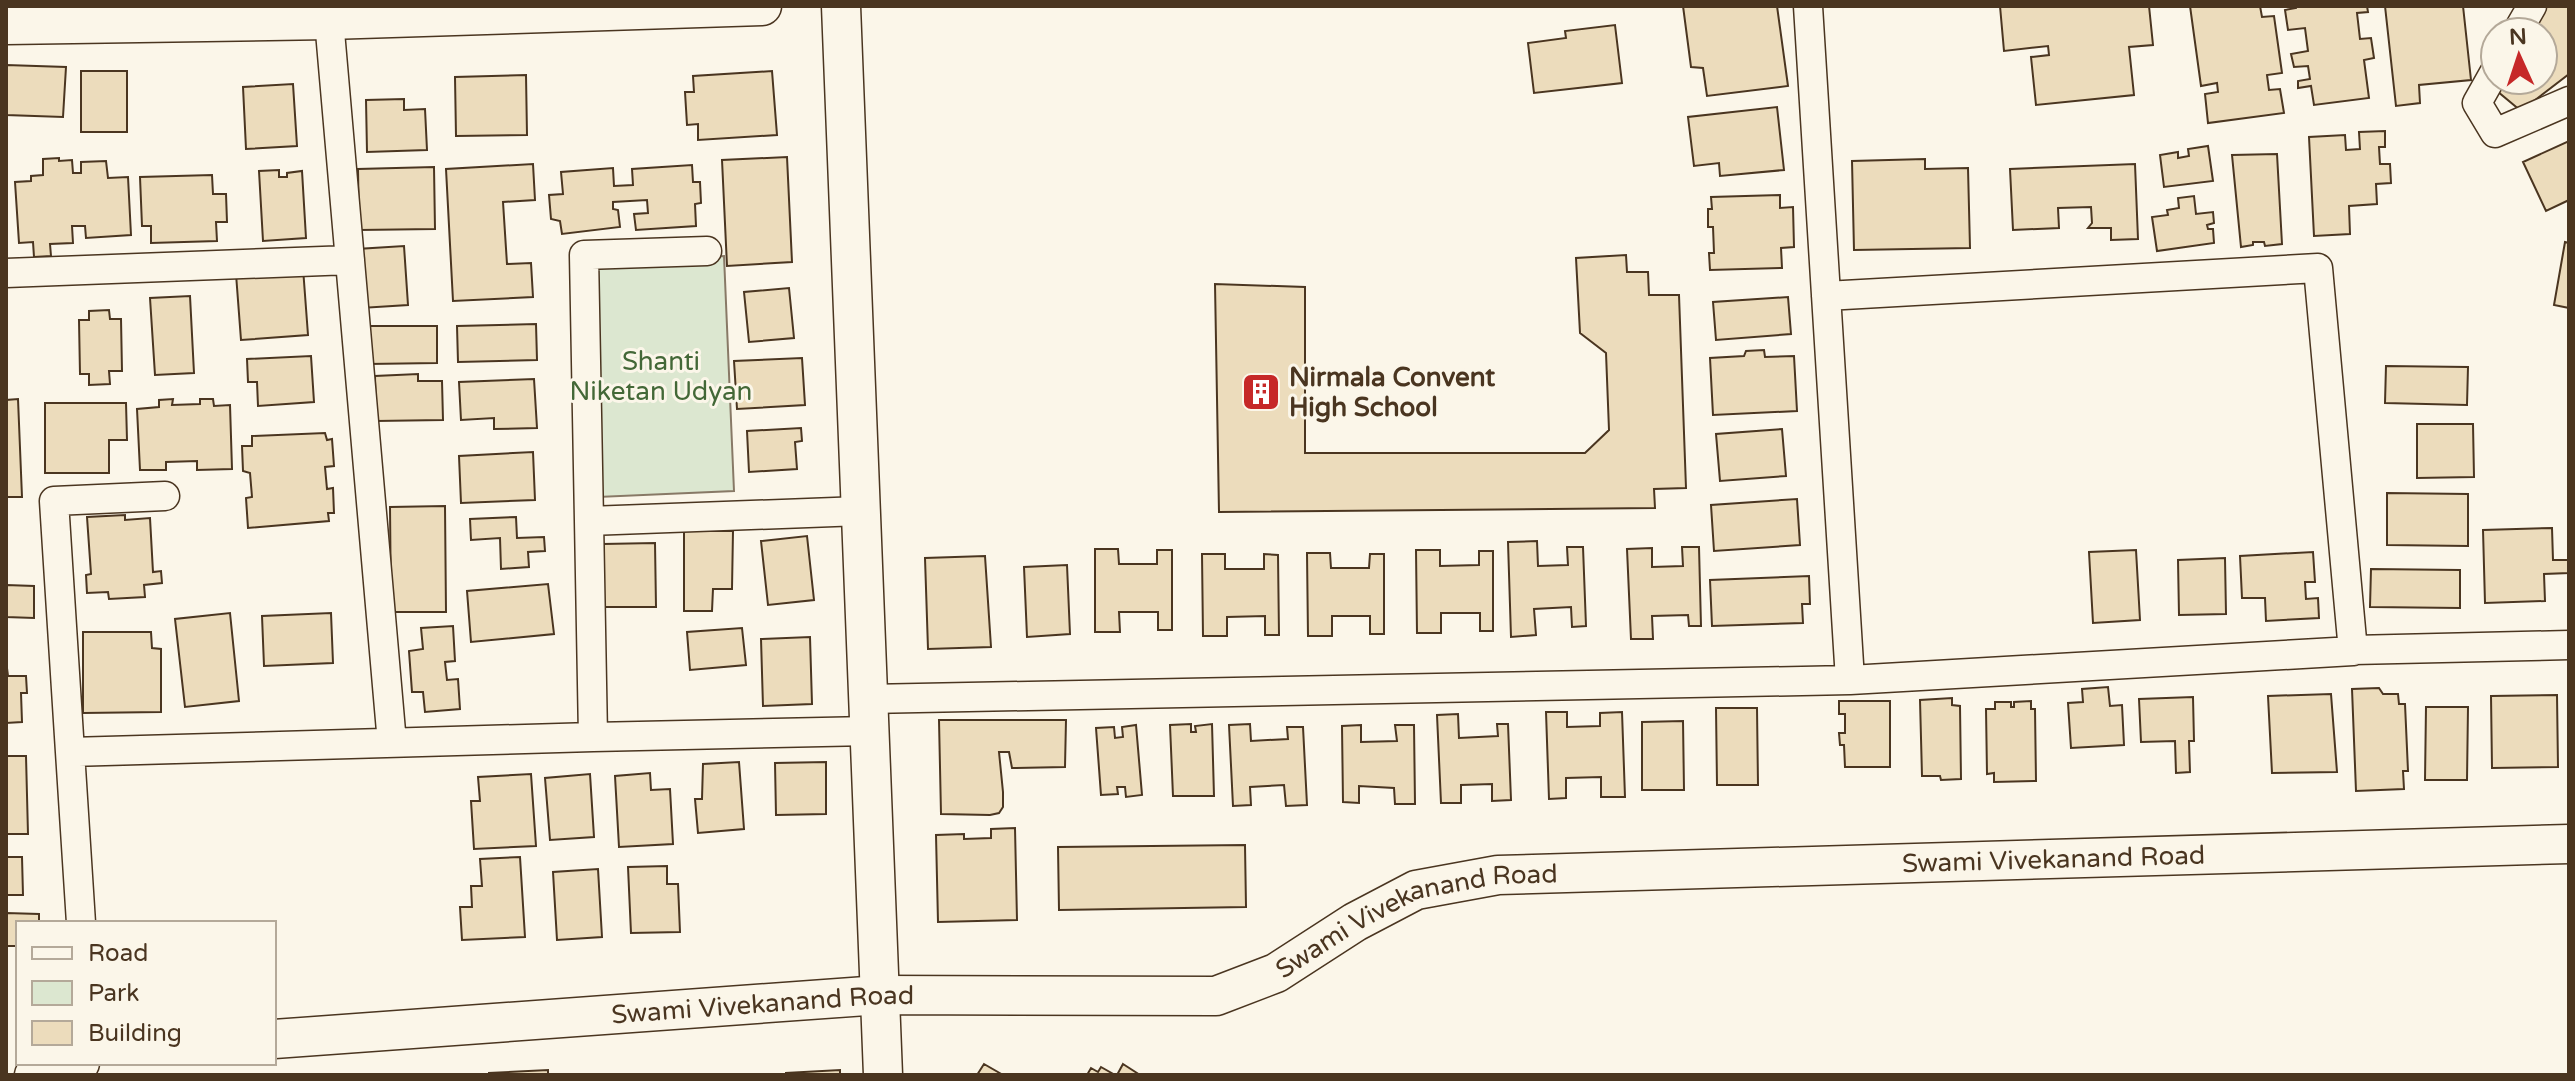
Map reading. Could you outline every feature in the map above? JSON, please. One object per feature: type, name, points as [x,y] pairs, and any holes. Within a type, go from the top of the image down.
[{"type":"street","points":[[6,25],[82,15],[329,20],[762,6]]},
{"type":"street","points":[[841,6],[883,1075]]},
{"type":"street","points":[[1808,6],[1850,680]]},
{"type":"street","points":[[329,20],[392,743]]},
{"type":"street","points":[[2481,96],[2477,103],[2495,133],[2569,101]]},
{"type":"street","points":[[593,737],[584,255],[707,251]]},
{"type":"street","points":[[6,273],[350,260]]},
{"type":"street","points":[[1826,296],[2318,268],[2353,650]]},
{"type":"street","points":[[81,921],[54,501],[165,496]]},
{"type":"street","points":[[589,521],[861,511]]},
{"type":"street","points":[[70,752],[593,737],[869,715],[1850,680],[2353,650],[2569,645]]},
{"type":"street","name":"Swami Vivekanand Road","points":[[276,1039],[880,995],[1216,996],[1276,973],[1355,922],[1416,890],[1498,875],[2569,844]]},
{"type":"street","points":[[34,1075],[72,1065]]},
{"type":"green space","name":"Shanti Niketan Udyan","points":[[724,256],[734,491],[598,497],[588,262]]},
{"type":"building","points":[[1683,6],[1777,6],[1788,86],[1707,96],[1703,68],[1691,67]]},
{"type":"building","points":[[2000,6],[2149,6],[2153,45],[2129,47],[2134,95],[2036,105],[2031,57],[2049,55],[2048,46],[2004,51]]},
{"type":"building","points":[[2190,6],[2260,6],[2262,17],[2274,16],[2282,73],[2267,75],[2269,90],[2280,89],[2284,113],[2208,123],[2205,94],[2218,92],[2217,83],[2201,86]]},
{"type":"building","points":[[2296,6],[2367,6],[2368,12],[2357,13],[2360,39],[2371,38],[2374,58],[2364,60],[2369,98],[2314,105],[2311,86],[2298,88],[2298,81],[2310,79],[2308,66],[2294,67],[2291,54],[2308,51],[2305,28],[2288,30],[2285,10]]},
{"type":"building","points":[[2385,6],[2463,6],[2471,80],[2419,85],[2420,103],[2396,106]]},
{"type":"building","points":[[2537,6],[2569,6],[2569,74],[2559,82],[2559,16],[2535,16]]},
{"type":"building","points":[[1615,25],[1622,83],[1534,93],[1528,43],[1566,38],[1565,31]]},
{"type":"building","points":[[6,65],[66,67],[63,117],[6,115]]},
{"type":"building","points":[[81,71],[127,71],[127,132],[81,132]]},
{"type":"building","points":[[772,71],[777,135],[698,140],[698,124],[687,125],[685,92],[694,92],[693,76]]},
{"type":"building","points":[[526,75],[527,135],[456,136],[455,77]]},
{"type":"building","points":[[293,84],[297,146],[246,149],[243,87]]},
{"type":"building","points":[[2503,96],[2540,96],[2521,111]]},
{"type":"building","points":[[404,99],[404,110],[425,109],[427,150],[367,152],[366,100]]},
{"type":"building","points":[[1777,107],[1784,170],[1720,176],[1719,163],[1694,166],[1688,117]]},
{"type":"building","points":[[2385,131],[2385,147],[2379,147],[2380,164],[2390,164],[2391,183],[2376,184],[2377,204],[2349,206],[2350,234],[2314,236],[2309,137],[2345,135],[2346,150],[2360,149],[2359,132]]},
{"type":"building","points":[[2569,141],[2569,200],[2546,211],[2523,162]]},
{"type":"building","points":[[2208,146],[2213,181],[2164,187],[2160,155],[2178,152],[2178,158],[2189,156],[2188,149]]},
{"type":"building","points":[[2277,154],[2282,244],[2265,246],[2264,242],[2253,242],[2253,245],[2241,247],[2232,155]]},
{"type":"building","points":[[787,157],[792,262],[727,266],[722,160]]},
{"type":"building","points":[[59,158],[59,161],[72,160],[73,173],[81,173],[81,162],[106,161],[108,178],[128,177],[131,235],[86,238],[85,226],[72,226],[73,243],[50,244],[51,256],[34,257],[33,242],[19,243],[15,182],[31,181],[31,176],[43,175],[43,159]]},
{"type":"building","points":[[1925,159],[1925,169],[1968,168],[1970,248],[1854,250],[1852,161]]},
{"type":"building","points":[[533,164],[535,200],[503,202],[507,264],[531,263],[533,297],[453,301],[446,169]]},
{"type":"building","points":[[2135,164],[2138,239],[2111,240],[2111,228],[2088,228],[2092,223],[2091,207],[2058,208],[2059,228],[2013,230],[2010,169]]},
{"type":"building","points":[[692,165],[693,182],[700,182],[701,203],[695,204],[696,226],[636,230],[634,214],[648,213],[647,200],[613,202],[613,209],[618,210],[620,227],[562,234],[560,221],[551,219],[549,195],[563,194],[561,172],[613,168],[614,186],[633,185],[632,169]]},
{"type":"building","points":[[434,167],[435,229],[359,230],[358,169]]},
{"type":"building","points":[[279,170],[279,177],[302,171],[306,238],[263,241],[259,171]]},
{"type":"building","points":[[212,175],[213,194],[226,194],[227,222],[216,222],[217,241],[151,243],[151,226],[142,226],[140,177]]},
{"type":"building","points":[[1780,195],[1780,208],[1793,207],[1794,247],[1781,248],[1782,268],[1710,270],[1709,253],[1714,253],[1713,227],[1708,227],[1711,197]]},
{"type":"building","points":[[2194,196],[2196,214],[2213,212],[2214,223],[2207,225],[2208,229],[2213,229],[2214,243],[2157,251],[2152,217],[2168,215],[2167,210],[2179,208],[2178,198]]},
{"type":"building","points":[[2565,242],[2569,243],[2569,308],[2554,305]]},
{"type":"building","points":[[404,246],[408,305],[361,308],[357,249]]},
{"type":"building","name":"Nirmala Convent High School","points":[[1626,255],[1627,272],[1648,272],[1649,295],[1679,295],[1686,488],[1654,489],[1655,508],[1219,512],[1215,284],[1305,287],[1305,453],[1585,453],[1609,430],[1606,353],[1580,333],[1576,258]]},
{"type":"building","points":[[303,268],[308,335],[241,340],[236,274]]},
{"type":"building","points":[[789,288],[794,338],[749,342],[744,292]]},
{"type":"building","points":[[190,296],[194,373],[155,375],[150,298]]},
{"type":"building","points":[[1788,297],[1791,334],[1716,340],[1713,302]]},
{"type":"building","points":[[109,310],[110,319],[121,319],[122,371],[109,371],[110,384],[89,385],[89,374],[80,374],[79,320],[89,320],[89,311]]},
{"type":"building","points":[[536,324],[537,360],[458,362],[457,326]]},
{"type":"building","points":[[368,326],[437,326],[437,363],[368,364]]},
{"type":"building","points":[[1764,350],[1765,357],[1794,356],[1797,411],[1713,415],[1710,358],[1744,356],[1746,351]]},
{"type":"building","points":[[311,356],[314,402],[258,406],[257,382],[248,382],[247,359]]},
{"type":"building","points":[[802,358],[805,405],[737,409],[734,361]]},
{"type":"building","points":[[2386,366],[2468,367],[2467,405],[2385,403]]},
{"type":"building","points":[[418,374],[418,381],[442,381],[443,420],[376,421],[375,376]]},
{"type":"building","points":[[534,379],[537,428],[494,429],[494,418],[461,420],[459,382]]},
{"type":"building","points":[[18,399],[22,497],[6,497],[6,400]]},
{"type":"building","points":[[173,399],[172,405],[200,404],[200,399],[213,399],[214,406],[230,405],[232,469],[197,470],[197,461],[166,462],[166,470],[140,470],[137,409],[159,407],[159,400]]},
{"type":"building","points":[[45,403],[126,403],[127,440],[109,440],[109,473],[45,473]]},
{"type":"building","points":[[2417,424],[2473,424],[2474,477],[2417,478]]},
{"type":"building","points":[[801,428],[802,441],[795,442],[797,469],[749,472],[747,431]]},
{"type":"building","points":[[1782,429],[1786,476],[1720,481],[1716,434]]},
{"type":"building","points":[[325,433],[327,440],[332,439],[334,466],[325,467],[327,489],[333,488],[334,513],[328,513],[329,521],[248,528],[246,498],[252,497],[250,473],[243,471],[242,446],[252,446],[252,436]]},
{"type":"building","points":[[533,452],[535,500],[461,503],[459,456]]},
{"type":"building","points":[[2387,493],[2468,494],[2468,546],[2387,545]]},
{"type":"building","points":[[1797,499],[1800,545],[1714,551],[1711,505]]},
{"type":"building","points":[[445,506],[446,612],[391,612],[390,507]]},
{"type":"building","points":[[125,515],[125,520],[150,518],[153,572],[161,571],[162,583],[144,585],[145,597],[109,599],[108,592],[87,593],[86,575],[91,574],[87,517]]},
{"type":"building","points":[[516,517],[517,538],[544,537],[545,551],[528,552],[529,567],[501,569],[500,538],[471,540],[470,519]]},
{"type":"building","points":[[2552,528],[2553,560],[2569,560],[2569,573],[2544,574],[2545,601],[2485,603],[2483,530]]},
{"type":"building","points":[[684,531],[733,531],[732,589],[713,589],[712,611],[684,611]]},
{"type":"building","points":[[807,536],[814,600],[768,605],[761,541]]},
{"type":"building","points":[[1537,541],[1538,566],[1568,565],[1567,547],[1583,547],[1586,626],[1572,627],[1571,607],[1534,609],[1536,635],[1511,637],[1508,542]]},
{"type":"building","points":[[655,543],[656,607],[604,607],[603,544]]},
{"type":"building","points":[[1682,547],[1699,547],[1701,626],[1689,626],[1688,615],[1652,616],[1653,639],[1631,639],[1627,549],[1652,548],[1652,567],[1683,566]]},
{"type":"building","points":[[1095,549],[1118,549],[1119,564],[1157,564],[1157,550],[1172,550],[1172,630],[1158,630],[1158,612],[1119,612],[1120,632],[1095,632]]},
{"type":"building","points":[[1416,550],[1440,550],[1440,566],[1479,565],[1479,551],[1493,551],[1493,631],[1480,631],[1480,613],[1441,613],[1441,633],[1417,633]]},
{"type":"building","points":[[2136,550],[2140,620],[2093,623],[2089,552]]},
{"type":"building","points":[[2313,552],[2315,582],[2305,582],[2306,599],[2318,598],[2319,618],[2266,621],[2265,598],[2242,598],[2240,556]]},
{"type":"building","points":[[1307,553],[1330,553],[1331,568],[1369,568],[1370,554],[1384,554],[1384,634],[1370,634],[1370,616],[1332,616],[1332,636],[1308,636]]},
{"type":"building","points":[[1202,554],[1225,554],[1225,569],[1264,569],[1264,554],[1278,555],[1279,635],[1265,635],[1265,616],[1227,617],[1227,636],[1203,636]]},
{"type":"building","points":[[985,556],[991,647],[928,649],[925,558]]},
{"type":"building","points":[[2225,558],[2226,614],[2179,615],[2178,560]]},
{"type":"building","points":[[1067,565],[1070,634],[1027,637],[1024,567]]},
{"type":"building","points":[[2371,569],[2460,570],[2460,608],[2370,607]]},
{"type":"building","points":[[1809,576],[1810,604],[1802,604],[1803,623],[1712,626],[1710,580]]},
{"type":"building","points":[[548,584],[554,634],[471,642],[467,591]]},
{"type":"building","points":[[6,585],[34,586],[34,618],[6,617]]},
{"type":"building","points":[[230,613],[239,701],[185,707],[175,619]]},
{"type":"building","points":[[331,613],[333,663],[264,666],[262,616]]},
{"type":"building","points":[[453,626],[455,661],[445,662],[447,680],[458,679],[460,709],[425,712],[423,692],[412,692],[409,651],[423,649],[421,628]]},
{"type":"building","points":[[742,628],[746,665],[690,670],[687,632]]},
{"type":"building","points":[[83,632],[151,632],[152,648],[161,649],[161,712],[83,713]]},
{"type":"building","points":[[810,637],[812,704],[763,706],[761,639]]},
{"type":"building","points":[[6,660],[8,676],[26,676],[27,693],[21,693],[22,722],[6,723]]},
{"type":"building","points":[[2108,687],[2110,706],[2122,705],[2124,745],[2071,748],[2068,703],[2083,702],[2082,689]]},
{"type":"building","points":[[2379,688],[2383,694],[2398,694],[2399,704],[2405,704],[2408,771],[2403,771],[2404,789],[2356,791],[2352,689]]},
{"type":"building","points":[[2331,694],[2337,772],[2272,773],[2268,696]]},
{"type":"building","points":[[2557,695],[2558,767],[2492,768],[2491,696]]},
{"type":"building","points":[[2193,697],[2194,741],[2189,741],[2190,772],[2176,773],[2175,741],[2141,742],[2139,699]]},
{"type":"building","points":[[1952,698],[1952,705],[1960,706],[1961,779],[1941,780],[1940,776],[1922,776],[1920,700]]},
{"type":"building","points":[[1839,701],[1890,701],[1890,767],[1845,767],[1844,745],[1840,745],[1839,733],[1845,733],[1845,714],[1839,714]]},
{"type":"building","points":[[2031,701],[2031,709],[2035,709],[2036,781],[1994,782],[1994,773],[1987,774],[1986,709],[1995,709],[1995,702],[2011,702],[2011,707],[2014,707],[2014,702]]},
{"type":"building","points":[[2426,707],[2468,707],[2467,780],[2425,780]]},
{"type":"building","points":[[1716,708],[1757,708],[1758,785],[1717,785]]},
{"type":"building","points":[[1546,712],[1567,712],[1567,727],[1600,726],[1600,713],[1622,712],[1625,797],[1601,797],[1601,777],[1566,778],[1566,798],[1549,799]]},
{"type":"building","points":[[1458,714],[1459,738],[1498,736],[1497,724],[1508,724],[1511,800],[1492,801],[1492,784],[1461,785],[1461,803],[1441,803],[1437,715]]},
{"type":"building","points":[[939,720],[1066,720],[1065,767],[1012,768],[1009,752],[999,752],[1003,807],[999,813],[941,814]]},
{"type":"building","points":[[1683,721],[1684,790],[1642,790],[1642,722]]},
{"type":"building","points":[[1191,724],[1191,732],[1196,732],[1195,726],[1212,724],[1214,796],[1173,796],[1170,725]]},
{"type":"building","points":[[1250,724],[1251,741],[1288,739],[1287,727],[1303,727],[1307,805],[1286,806],[1284,785],[1250,787],[1251,805],[1233,806],[1229,725]]},
{"type":"building","points":[[1136,725],[1142,795],[1126,797],[1125,787],[1117,787],[1118,794],[1101,795],[1096,728],[1114,727],[1115,738],[1123,737],[1122,727]]},
{"type":"building","points":[[1361,725],[1361,742],[1397,741],[1395,725],[1414,725],[1415,804],[1395,804],[1394,788],[1359,786],[1359,803],[1343,802],[1342,726]]},
{"type":"building","points":[[6,756],[26,756],[28,834],[6,834]]},
{"type":"building","points":[[739,762],[744,829],[698,833],[695,799],[702,799],[703,764]]},
{"type":"building","points":[[826,762],[826,814],[776,815],[775,763]]},
{"type":"building","points":[[650,773],[651,790],[670,789],[673,844],[619,847],[615,776]]},
{"type":"building","points":[[531,774],[536,846],[474,849],[471,801],[480,801],[478,777]]},
{"type":"building","points":[[590,774],[594,837],[550,840],[545,778]]},
{"type":"building","points":[[1015,828],[1017,920],[938,922],[936,835],[964,834],[964,839],[991,838],[991,829]]},
{"type":"building","points":[[1245,845],[1246,907],[1059,910],[1058,847]]},
{"type":"building","points":[[6,857],[22,857],[23,895],[6,895]]},
{"type":"building","points":[[520,857],[525,937],[462,940],[460,907],[472,907],[471,886],[482,886],[480,859]]},
{"type":"building","points":[[667,866],[667,884],[678,884],[680,932],[631,933],[628,867]]},
{"type":"building","points":[[598,869],[602,937],[557,940],[553,872]]},
{"type":"building","points":[[6,913],[39,914],[39,921],[16,921],[16,946],[6,946]]},
{"type":"building","points":[[984,1064],[1003,1075],[977,1075]]},
{"type":"building","points":[[1123,1064],[1140,1075],[1117,1075]]},
{"type":"building","points":[[1101,1067],[1115,1075],[1087,1075],[1091,1068],[1098,1072]]},
{"type":"building","points":[[548,1070],[548,1075],[489,1075],[489,1073]]},
{"type":"building","points":[[840,1070],[840,1075],[786,1075],[786,1073]]},
{"type":"place","name":"Nirmala Convent High School","points":[[1261,392]]}]
